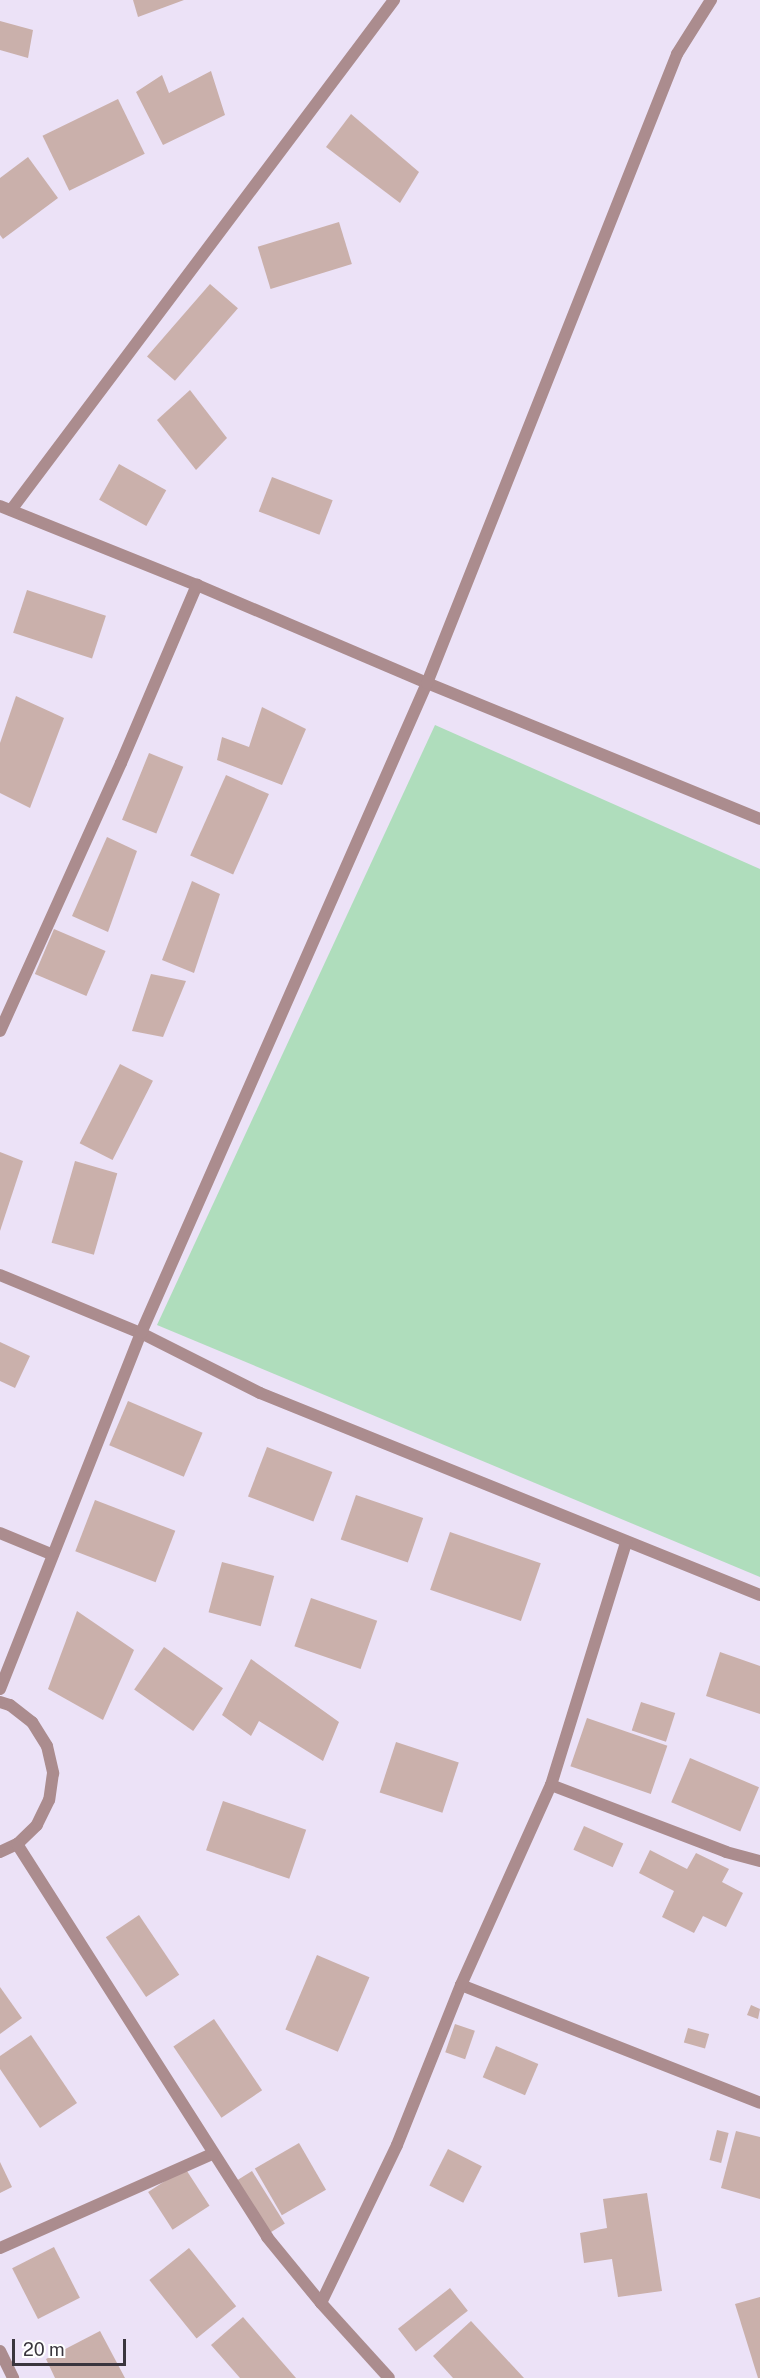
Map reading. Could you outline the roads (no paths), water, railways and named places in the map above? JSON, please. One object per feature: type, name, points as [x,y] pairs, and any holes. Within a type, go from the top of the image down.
[{"type":"street","points":[[394,0],[5,508],[197,585],[427,683],[760,819]]},
{"type":"street","points":[[0,1689],[141,1333],[427,683],[677,54],[711,0]]},
{"type":"street","points":[[0,1031],[104,804],[197,585]]},
{"type":"street","points":[[0,1275],[141,1333],[260,1393],[760,1595]]},
{"type":"street","points":[[0,1533],[53,1555]]},
{"type":"street","points":[[321,2303],[397,2145],[460,1985],[551,1785],[626,1542]]},
{"type":"street","points":[[0,1701],[10,1705],[32,1722],[47,1746],[53,1773],[50,1800],[37,1825],[17,1844],[0,1852]]},
{"type":"street","points":[[551,1785],[726,1851],[760,1861]]},
{"type":"street","points":[[17,1844],[212,2154],[267,2237],[321,2303],[389,2378]]},
{"type":"street","points":[[460,1985],[760,2103]]},
{"type":"street","points":[[0,2248],[212,2154]]},
{"type":"street","points":[[0,2350],[13,2378]]}]
